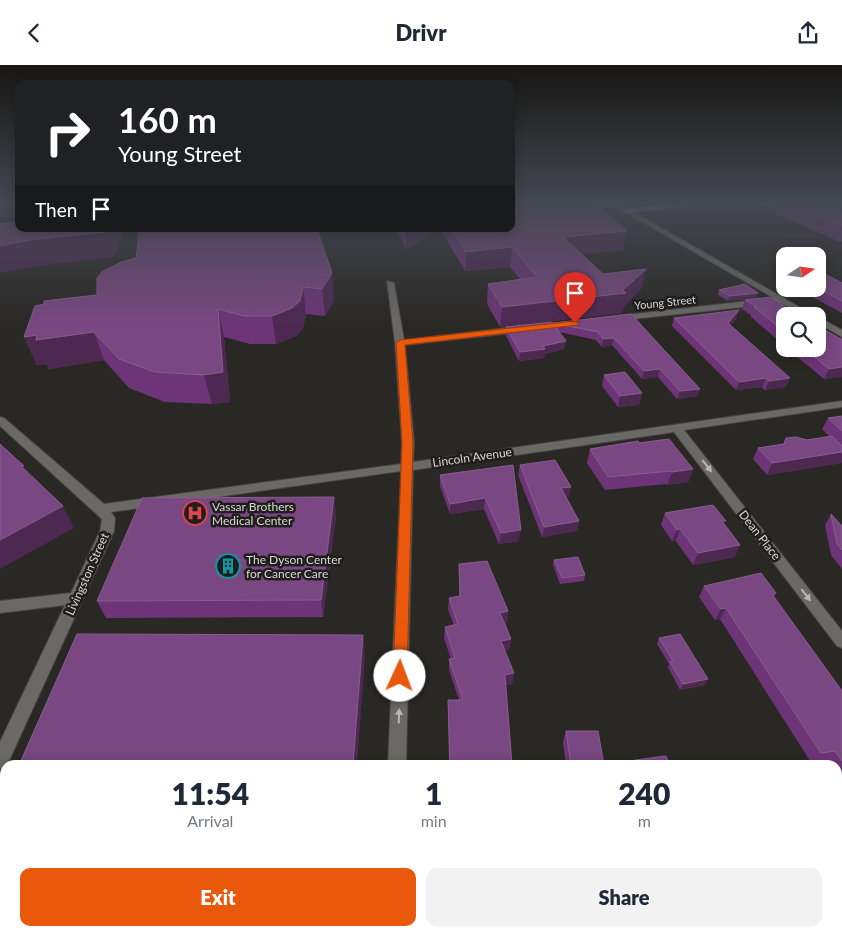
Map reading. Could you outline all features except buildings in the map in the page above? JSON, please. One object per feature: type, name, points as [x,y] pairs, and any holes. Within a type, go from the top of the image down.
[{"type":"street","points":[[683,244],[795,307]]},
{"type":"street","points":[[390,283],[400,343],[408,443],[397,760]]},
{"type":"street","name":"Young Street","points":[[607,320],[783,300]]},
{"type":"street","points":[[826,325],[842,334]]},
{"type":"street","points":[[400,343],[528,329]]},
{"type":"street","name":"Lincoln Avenue","points":[[101,509],[842,404]]},
{"type":"street","points":[[0,420],[101,509]]},
{"type":"street","name":"Dean Place","points":[[677,428],[842,642]]},
{"type":"street","name":"Livingston Street","points":[[0,760],[107,531],[109,519],[101,509]]},
{"type":"street","points":[[0,607],[76,598]]},
{"type":"place","name":"Vassar Brothers Medical Center","points":[[195,513]]},
{"type":"place","name":"The Dyson Center for Cancer Care","points":[[228,566]]},
{"type":"route","points":[[400,676],[408,443],[400,343],[575,323]]}]
